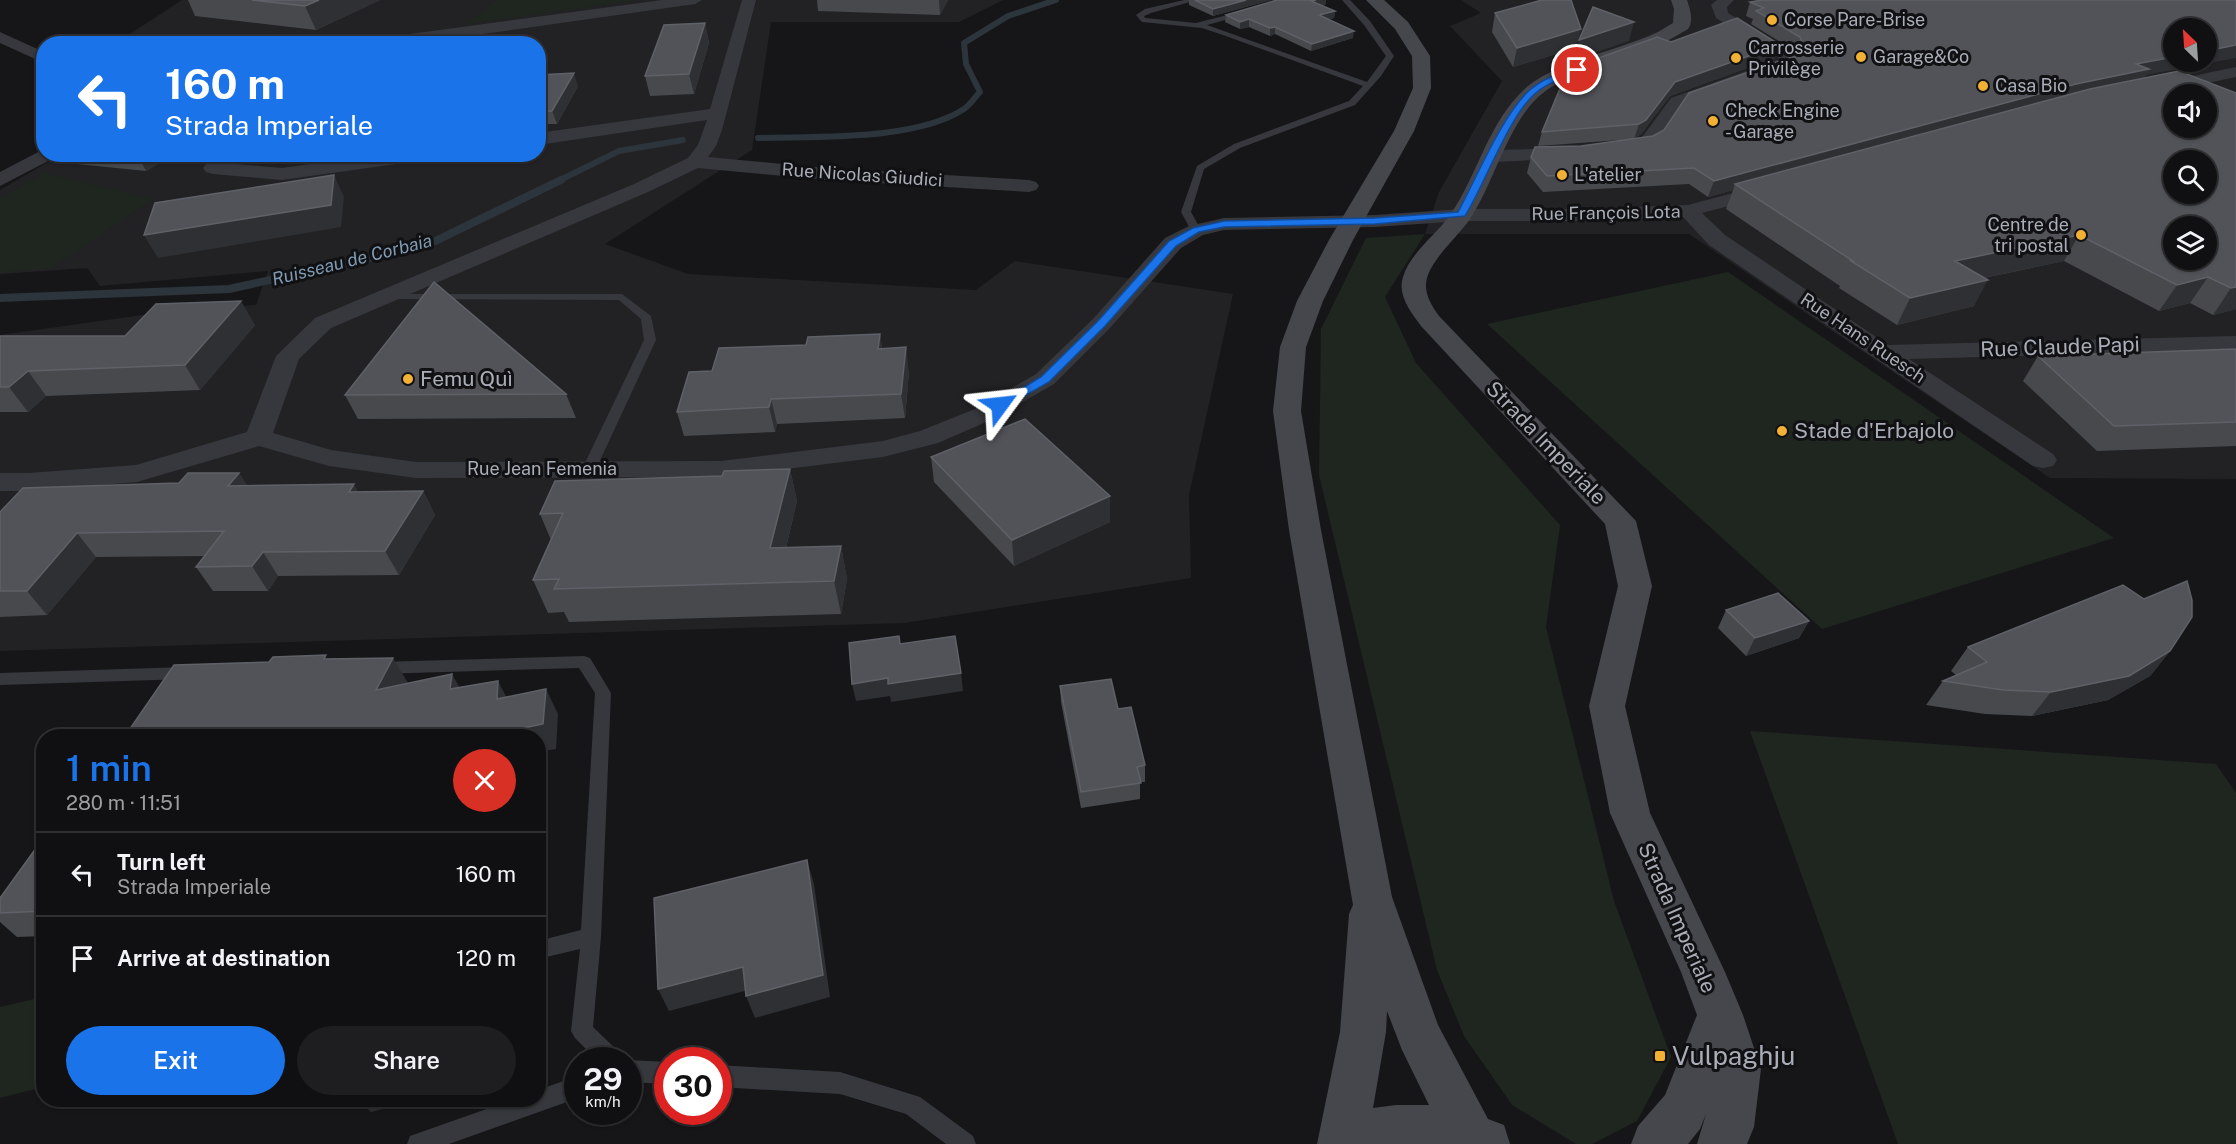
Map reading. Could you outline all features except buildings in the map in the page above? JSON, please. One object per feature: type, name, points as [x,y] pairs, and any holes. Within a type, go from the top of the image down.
[{"type":"street","points":[[432,36],[695,0]]},
{"type":"street","points":[[0,482],[29,482],[137,473],[258,437],[288,356],[323,323],[641,188],[695,162],[707,146],[749,0]]},
{"type":"street","points":[[1374,0],[1402,26],[1420,56],[1422,88],[1404,131],[1341,240],[1310,301],[1293,347],[1287,411],[1307,541],[1371,897],[1418,1034],[1479,1140]]},
{"type":"street","name":"Strada Imperiale","points":[[1679,0],[1682,9],[1682,26],[1662,39],[1558,77],[1535,89],[1519,106],[1462,214],[1416,275],[1414,298],[1430,321],[1620,521],[1635,586],[1607,706],[1630,813],[1703,972],[1720,1015],[1737,1069],[1729,1127],[1722,1144]]},
{"type":"street","points":[[1494,156],[1640,146],[1650,141],[1677,102],[1788,62],[1788,56],[1770,42],[1721,15],[1719,4],[1727,0]]},
{"type":"street","points":[[0,37],[36,54]]},
{"type":"street","points":[[2144,91],[2236,72]]},
{"type":"street","points":[[546,138],[717,114]]},
{"type":"street","points":[[0,180],[36,160]]},
{"type":"street","points":[[213,168],[282,174],[367,162]]},
{"type":"street","name":"Rue Nicolas Giudici","points":[[695,162],[826,174],[1029,186]]},
{"type":"street","name":"Rue François Lota","points":[[1462,214],[1576,215],[1688,211],[1787,184]]},
{"type":"street","name":"Rue Hans Ruesch","points":[[1688,211],[1717,240],[2043,460]]},
{"type":"street","name":"Rue Jean Femenia","points":[[258,437],[329,458],[416,470],[721,470],[883,449],[929,437],[984,414],[1045,379],[1101,324],[1173,243],[1196,230],[1224,224],[1375,221],[1462,214]]},
{"type":"street","name":"Rue Claude Papi","points":[[1885,352],[2236,343]]},
{"type":"street","points":[[1342,1144],[1363,1032],[1371,897]]},
{"type":"street","name":"Strada Imperiale","points":[[1656,1144],[1683,1113],[1720,1015]]},
{"type":"street","points":[[1347,1144],[1370,1133],[1418,1129],[1479,1140]]},
{"type":"lane","points":[[1193,0],[1148,10],[1140,15],[1142,20],[1196,26],[1226,33],[1368,85]]},
{"type":"lane","points":[[1196,230],[1186,212],[1200,168],[1237,146],[1352,103],[1390,56],[1367,22],[1346,0]]},
{"type":"lane","points":[[1196,26],[1258,8]]},
{"type":"lane","points":[[380,297],[621,297],[647,318],[650,340],[589,469]]},
{"type":"lane","points":[[358,668],[584,662],[603,693],[591,937],[582,1031],[599,1047]]},
{"type":"lane","points":[[0,679],[203,673]]},
{"type":"lane","points":[[546,949],[591,937]]},
{"type":"lane","points":[[732,1077],[840,1083],[912,1105],[964,1144]]},
{"type":"lane","points":[[546,1098],[564,1092]]},
{"type":"lane","points":[[418,1144],[522,1107]]},
{"type":"shaded area","points":[[182,0],[1003,0],[959,22],[771,22],[752,150],[605,244],[688,274],[976,290],[1015,261],[1233,294],[1189,495],[1191,578],[904,623],[0,651],[0,335],[171,311],[256,305],[268,271],[100,286],[87,268],[0,274],[0,190],[48,162],[546,162],[546,36],[127,36]]},
{"type":"shaded area","points":[[497,0],[638,0],[466,24]]},
{"type":"shaded area","points":[[1461,0],[2236,0],[2236,479],[2050,478],[1689,234],[1425,234],[1439,192],[1502,81],[1450,26],[1481,13]]},
{"type":"shaded area","points":[[44,173],[153,199],[50,269],[0,272],[0,199]]},
{"type":"shaded area","points":[[1425,234],[1385,297],[1416,363],[1560,525],[1546,627],[1614,901],[1671,1057],[1637,1121],[1592,1144],[1576,1144],[1512,1105],[1464,1036],[1437,970],[1319,475],[1321,329],[1366,238]]},
{"type":"shaded area","name":"Stade d'Erbajolo","points":[[1728,272],[2114,538],[1822,629],[1487,324]]},
{"type":"shaded area","points":[[1750,731],[2216,764],[2236,793],[2236,1144],[1898,1144]]},
{"type":"shaded area","points":[[36,999],[36,1089],[0,1098],[0,1007]]},
{"type":"waterway","name":"Ruisseau de Corbaia","points":[[758,138],[864,135],[919,127],[943,119],[964,109],[980,92],[966,64],[964,43],[1008,16],[1056,0]]},
{"type":"waterway","name":"Ruisseau de Corbaia","points":[[558,181],[619,151],[683,140]]},
{"type":"waterway","name":"Ruisseau de Corbaia","points":[[0,298],[229,289],[425,246],[561,180]]},
{"type":"place","name":"Corse Pare-Brise","points":[[1772,20]]},
{"type":"place","name":"Garage&Co","points":[[1861,57]]},
{"type":"place","name":"Carrosserie Privilège","points":[[1736,58]]},
{"type":"place","name":"Casa Bio","points":[[1983,86]]},
{"type":"place","name":"Check Engine - Garage","points":[[1713,121]]},
{"type":"place","name":"L'atelier","points":[[1562,175]]},
{"type":"place","name":"Centre de tri postal","points":[[2081,235]]},
{"type":"place","name":"Femu Quì","points":[[408,379]]},
{"type":"place","name":"Stade d'Erbajolo","points":[[1782,431]]},
{"type":"place","name":"Vulpaghju","points":[[1660,1056]]},
{"type":"route","points":[[1000,405],[1045,379],[1101,324],[1173,243],[1196,230],[1224,224],[1375,221],[1462,214],[1519,106],[1535,89],[1577,70]]}]
